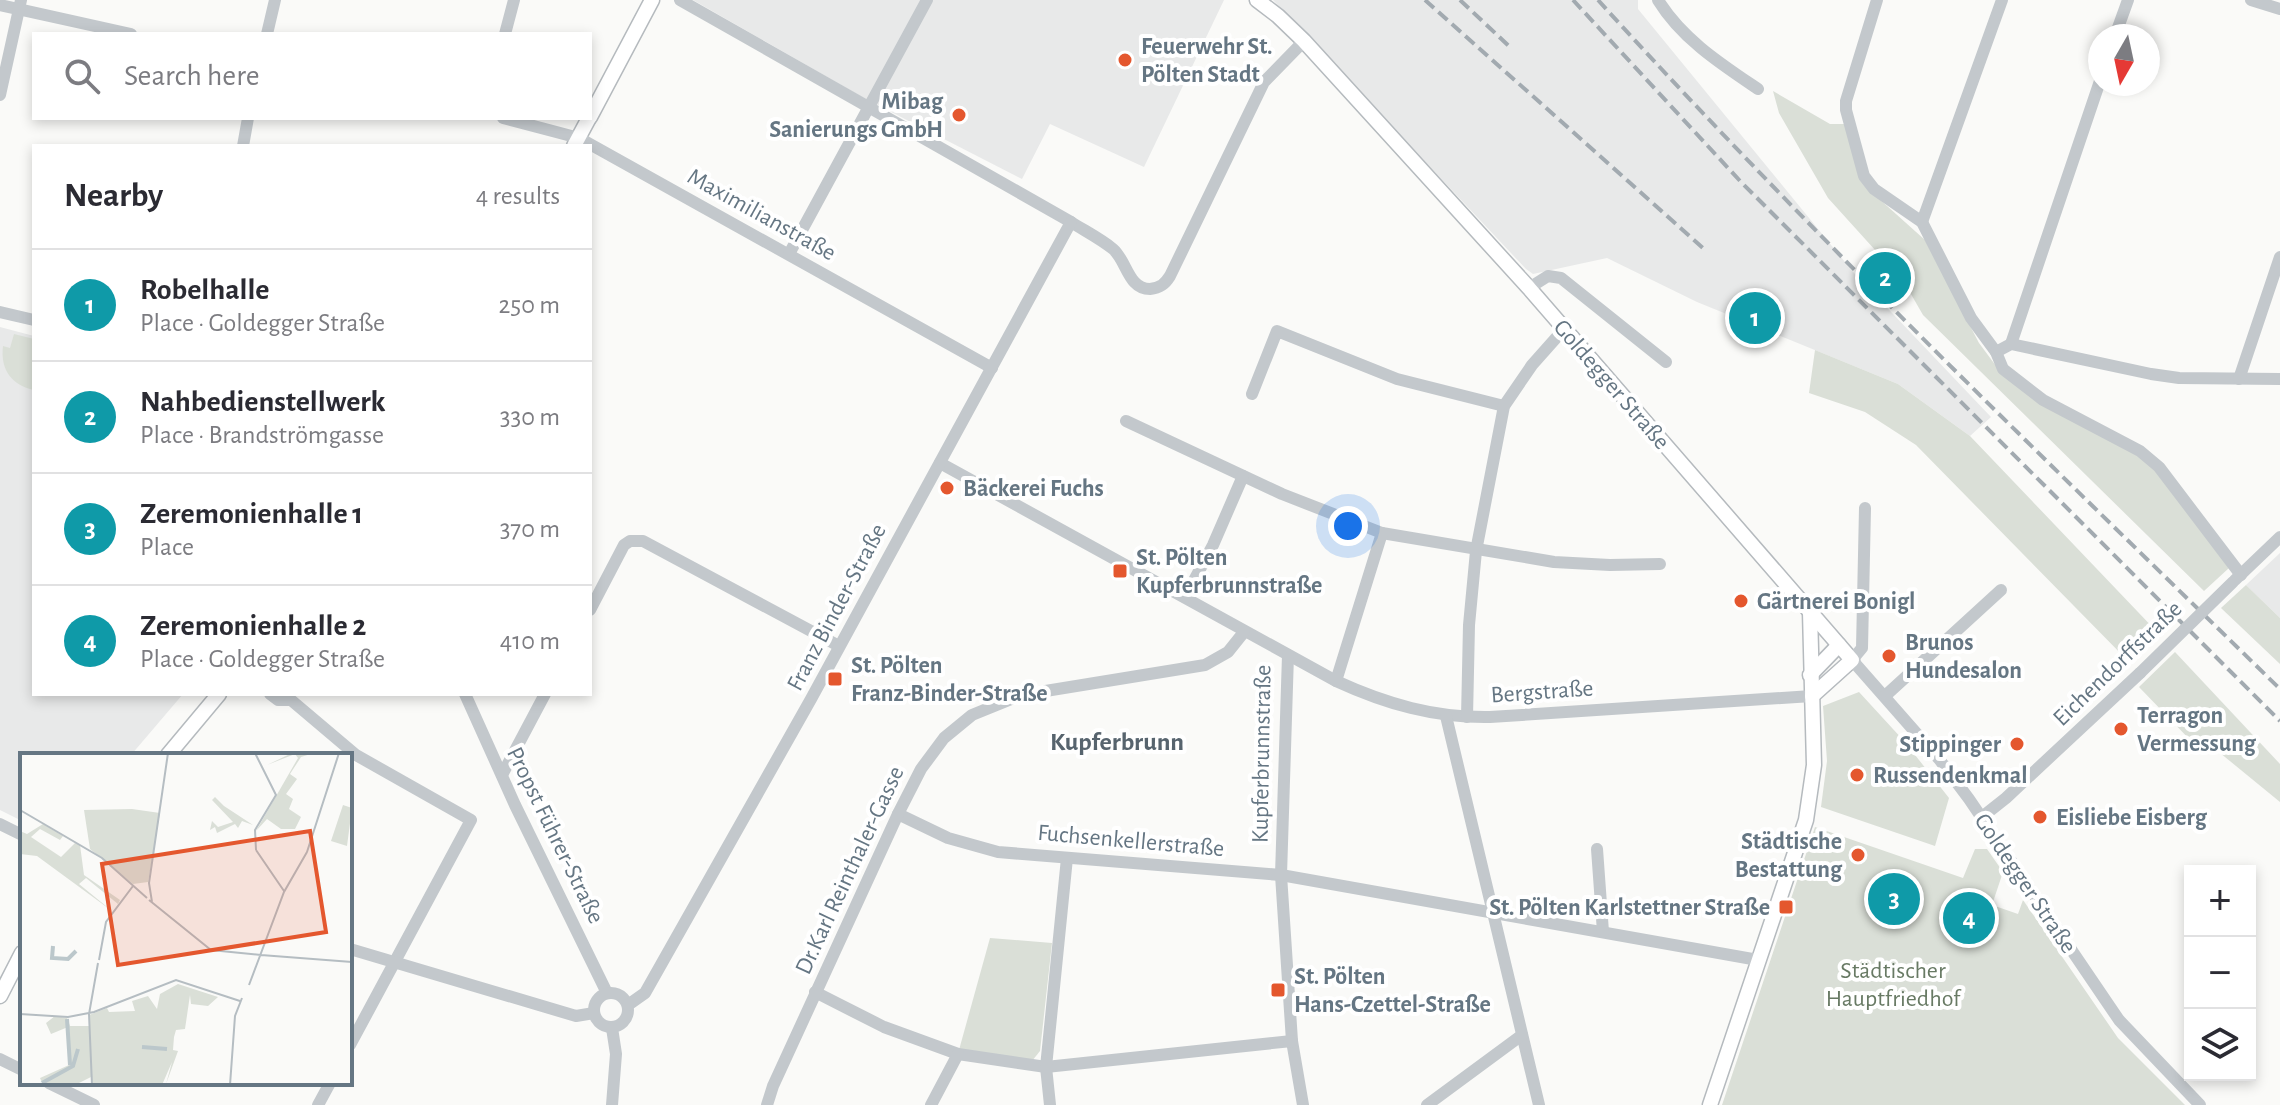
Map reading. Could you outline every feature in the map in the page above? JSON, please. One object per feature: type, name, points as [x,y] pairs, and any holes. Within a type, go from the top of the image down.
[{"type":"main road","points":[[592,114],[652,0]]},
{"type":"main road","name":"Goldegger Straße","points":[[1257,0],[1304,41],[1529,288],[1852,660]]},
{"type":"main road","points":[[576,142],[589,120]]},
{"type":"main road","points":[[1710,1105],[1806,820],[1814,765],[1810,612]]},
{"type":"main road","points":[[1810,675],[1839,645]]},
{"type":"main road","points":[[1812,696],[1852,660]]},
{"type":"main road","points":[[170,753],[217,696]]},
{"type":"main road","points":[[0,996],[20,957]]},
{"type":"street","points":[[267,32],[275,0]]},
{"type":"street","points":[[506,32],[514,0]]},
{"type":"street","points":[[680,0],[1071,222],[1117,252],[1138,285],[1156,288],[1166,283],[1264,82],[1278,64],[1304,41]]},
{"type":"street","points":[[789,254],[927,0]]},
{"type":"street","points":[[1658,0],[1666,13],[1702,50],[1758,89]]},
{"type":"street","points":[[1877,0],[1848,90],[1846,110],[1864,176],[1874,189],[1922,222],[1971,318],[1996,352],[2003,369],[2043,400],[2140,451],[2159,467],[2237,578]]},
{"type":"street","points":[[1922,222],[1927,216],[2002,0]]},
{"type":"street","points":[[2119,24],[2128,0]]},
{"type":"street","points":[[2251,0],[2280,9]]},
{"type":"street","points":[[0,5],[20,5],[123,32]]},
{"type":"street","points":[[0,95],[20,5]]},
{"type":"street","points":[[2011,344],[2095,96]]},
{"type":"street","points":[[243,144],[248,120]]},
{"type":"street","name":"Maximilianstraße","points":[[509,120],[576,142]]},
{"type":"street","name":"Maximilianstraße","points":[[592,150],[789,254],[992,368]]},
{"type":"street","name":"Franz Binder-Straße","points":[[628,1005],[645,993],[811,699],[1071,222]]},
{"type":"street","points":[[2239,379],[2280,257]]},
{"type":"street","name":"Goldegger Straße","points":[[1529,288],[1548,276],[1561,278],[1666,362]]},
{"type":"street","points":[[0,312],[32,320]]},
{"type":"street","points":[[1467,717],[1469,625],[1476,551],[1504,406],[1532,365],[1564,329]]},
{"type":"street","points":[[1252,394],[1277,331],[1397,379],[1504,406]]},
{"type":"street","points":[[1996,352],[2011,344],[2179,378],[2280,379]]},
{"type":"street","points":[[1126,421],[1316,508],[1382,533],[1554,562],[1660,564]]},
{"type":"street","name":"Kupferbrunnstraße","points":[[940,463],[1288,655],[1281,875],[1292,1041],[1303,1105]]},
{"type":"street","points":[[1185,597],[1213,545],[1243,476]]},
{"type":"street","points":[[1852,660],[1862,648],[1865,508]]},
{"type":"street","points":[[1336,681],[1382,533]]},
{"type":"street","name":"Eichendorffstraße","points":[[1982,817],[2140,673],[2280,537]]},
{"type":"street","points":[[592,606],[624,545],[630,541],[643,541],[839,646]]},
{"type":"street","points":[[1885,696],[2001,590]]},
{"type":"street","name":"Dr.Karl Reinthaler-Gasse","points":[[767,1105],[815,992],[898,814],[921,769],[944,738],[972,715],[1021,695],[1205,665],[1228,652],[1244,632]]},
{"type":"street","name":"Bergstraße","points":[[1288,655],[1336,681],[1399,706],[1446,716],[1812,696]]},
{"type":"street","name":"Goldegger Straße","points":[[1852,660],[1939,759],[1982,817],[2119,1020],[2200,1105]]},
{"type":"street","points":[[273,696],[278,700],[291,700],[356,755],[471,820],[352,1041]]},
{"type":"street","name":"Propst Führer-Straße","points":[[466,696],[607,993]]},
{"type":"street","points":[[502,775],[544,696]]},
{"type":"street","points":[[1446,716],[1539,1105]]},
{"type":"street","name":"Fuchsenkellerstraße","points":[[898,814],[948,838],[998,852],[1281,875],[1758,960]]},
{"type":"street","points":[[0,824],[20,834]]},
{"type":"street","points":[[1597,849],[1603,932]]},
{"type":"street","points":[[1050,1105],[1046,1067],[1067,858]]},
{"type":"street","points":[[352,950],[576,1016],[594,1013]]},
{"type":"street","points":[[815,992],[884,1027],[958,1054],[1046,1067],[1292,1041]]},
{"type":"street","points":[[607,993],[620,995],[628,1005],[625,1020],[612,1028],[600,1024],[594,1013],[598,999],[607,993]]},
{"type":"street","points":[[612,1028],[616,1054],[612,1105]]},
{"type":"street","points":[[1427,1105],[1522,1035]]},
{"type":"street","points":[[931,1105],[958,1054]]},
{"type":"street","points":[[0,1059],[20,1069]]},
{"type":"street","points":[[53,1085],[94,1105]]},
{"type":"street","points":[[318,1105],[329,1085]]},
{"type":"shaded area","points":[[693,0],[1224,0],[1144,167],[1050,124],[1022,179],[862,97]]},
{"type":"shaded area","points":[[1273,0],[1638,0],[1638,9],[1854,273],[1991,417],[1970,436],[1898,384],[1697,302],[1607,258],[1533,274]]},
{"type":"shaded area","points":[[0,327],[32,335],[32,696],[181,696],[133,753],[20,753],[20,820],[0,810]]},
{"type":"shaded area","points":[[2280,553],[2280,618],[2246,585]]},
{"type":"green space","points":[[1773,91],[1830,124],[1845,124],[1867,188],[1925,240],[1979,343],[1999,370],[2138,453],[2158,472],[2229,568],[2204,591],[1923,315],[1904,282],[1828,198],[1779,113]]},
{"type":"green space","points":[[14,334],[32,338],[32,390],[9,375],[3,362],[3,346],[10,348]]},
{"type":"green space","points":[[1815,350],[1898,384],[1970,436],[2159,634],[2130,663],[1916,445],[1865,412],[1809,393]]},
{"type":"green space","points":[[2246,585],[2280,618],[2280,664],[2221,608]]},
{"type":"green space","points":[[2175,652],[2280,764],[2280,802],[2203,739],[2195,745],[2139,687]]},
{"type":"green space","points":[[1859,692],[1904,741],[1949,798],[1935,846],[1821,807],[1827,761],[1823,706]]},
{"type":"green space","name":"Städtischer Hauptfriedhof","points":[[1815,827],[1963,878],[1975,849],[1987,849],[2003,872],[1992,905],[2018,914],[2023,900],[2118,1038],[2185,1105],[1722,1105]]},
{"type":"green space","points":[[990,938],[1052,943],[1040,1051],[1032,1061],[959,1050]]},
{"type":"railway","points":[[1425,0],[1703,248]]},
{"type":"railway","points":[[1460,0],[1511,48]]},
{"type":"railway","points":[[1573,0],[1741,182],[2280,721]]},
{"type":"railway","points":[[1598,0],[1848,263],[2280,689]]},
{"type":"place","name":"Feuerwehr St. Pölten Stadt","points":[[1125,60]]},
{"type":"place","name":"Mibag Sanierungs GmbH","points":[[959,115]]},
{"type":"place","name":"Nahbedienstellwerk","points":[[1885,278]]},
{"type":"place","name":"Robelhalle","points":[[1755,318]]},
{"type":"place","name":"Bäckerei Fuchs","points":[[947,488]]},
{"type":"place","name":"St. Pölten Kupferbrunnstraße","points":[[1120,571]]},
{"type":"place","name":"Gärtnerei Bonigl","points":[[1741,601]]},
{"type":"place","name":"Brunos Hundesalon","points":[[1889,656]]},
{"type":"place","name":"St. Pölten Franz-Binder-Straße","points":[[835,679]]},
{"type":"place","name":"Terragon Vermessung","points":[[2121,729]]},
{"type":"place","name":"Stippinger","points":[[2017,744]]},
{"type":"place","name":"Russendenkmal","points":[[1857,775]]},
{"type":"place","name":"Eisliebe Eisberg","points":[[2040,817]]},
{"type":"place","name":"Städtische Bestattung","points":[[1858,855]]},
{"type":"place","name":"Zeremonienhalle 1","points":[[1894,899]]},
{"type":"place","name":"St. Pölten Karlstettner Straße","points":[[1786,907]]},
{"type":"place","name":"Zeremonienhalle 2","points":[[1969,918]]},
{"type":"place","name":"St. Pölten Hans-Czettel-Straße","points":[[1278,990]]},
{"type":"district","name":"Kupferbrunn","points":[[1117,741]]}]
